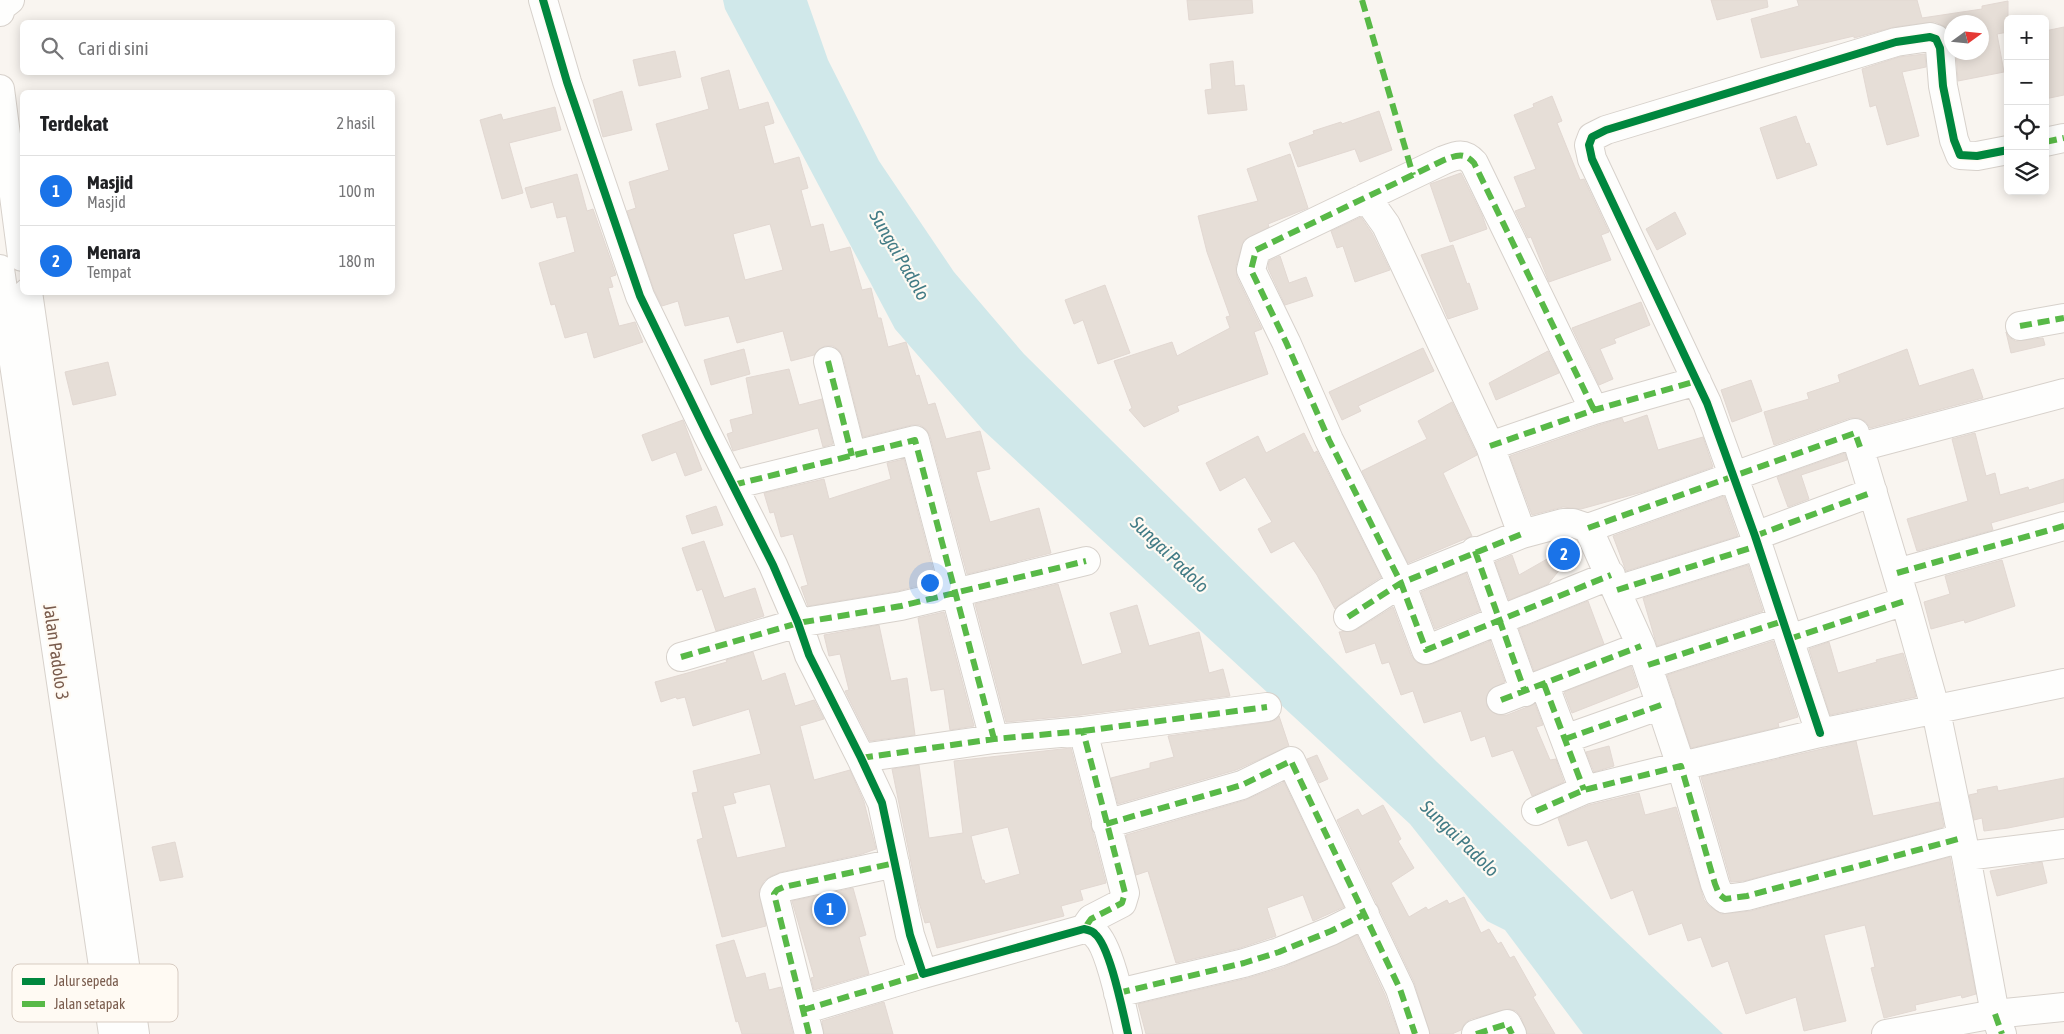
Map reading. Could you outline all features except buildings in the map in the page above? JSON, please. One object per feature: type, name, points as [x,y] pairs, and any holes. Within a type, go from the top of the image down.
[{"type":"street","points":[[0,12],[1,6],[10,0]]},
{"type":"street","points":[[543,0],[567,82],[640,296],[773,565],[798,623],[809,655],[882,803],[910,935],[923,974]]},
{"type":"street","points":[[1820,733],[1734,475],[1697,381],[1592,159],[1589,145],[1592,137],[1606,130],[1896,42],[1930,37],[1936,39],[1940,48],[1943,86],[1949,119],[1960,156],[1977,156],[2004,151]]},
{"type":"street","points":[[0,89],[7,202],[20,250]]},
{"type":"street","points":[[2049,141],[2064,138]]},
{"type":"street","points":[[1594,410],[1474,163],[1470,159],[1458,154],[1256,250],[1251,270],[1329,440],[1401,583],[1426,650],[1614,582],[1756,541],[1874,492]]},
{"type":"street","points":[[1366,198],[1386,225],[1490,446],[1522,534]]},
{"type":"street","name":"Jalan Padolo 3","points":[[0,269],[105,909],[118,964]]},
{"type":"street","name":"Jalan Padolo 3","points":[[28,295],[105,909],[109,964]]},
{"type":"street","points":[[2020,326],[2064,318]]},
{"type":"street","points":[[828,361],[852,456]]},
{"type":"street","points":[[1490,446],[1594,410],[1697,381]]},
{"type":"street","points":[[1860,447],[2064,393]]},
{"type":"street","points":[[1348,617],[1401,583],[1475,551],[1522,534],[1562,523],[1573,522],[1588,528],[1855,433],[1906,601],[1936,711],[1999,1024]]},
{"type":"street","points":[[733,485],[915,440],[994,739]]},
{"type":"street","points":[[1897,573],[2064,526]]},
{"type":"street","points":[[1588,528],[1614,582],[1645,656],[1681,766],[1715,884],[1719,894],[1725,899],[1747,896],[1964,847],[2064,844]]},
{"type":"street","points":[[1475,551],[1523,692],[1565,740],[1584,790]]},
{"type":"street","points":[[681,657],[798,623],[901,606],[1086,561]]},
{"type":"street","points":[[1523,692],[1645,656],[1786,630],[1906,601]]},
{"type":"street","points":[[1536,811],[1584,790],[1681,766],[1820,733],[2064,684]]},
{"type":"street","points":[[1565,740],[1661,705]]},
{"type":"street","points":[[861,758],[994,739],[1083,731],[1267,707]]},
{"type":"street","points":[[1083,731],[1124,893],[1122,903],[1091,919],[1084,929]]},
{"type":"street","points":[[1106,824],[1242,785],[1292,761],[1400,989],[1415,1034]]},
{"type":"street","points":[[896,863],[784,887],[777,890],[774,894],[806,1022],[923,974],[1084,929],[1096,934],[1106,952],[1128,1034]]},
{"type":"street","points":[[1118,993],[1244,963],[1279,952],[1331,931],[1365,914]]},
{"type":"street","points":[[1886,1034],[1999,1024],[2064,1006]]},
{"type":"street","points":[[1476,1034],[1507,1024],[1512,1034]]},
{"type":"water","name":"Sungai Padolo","points":[[723,0],[807,0],[828,60],[879,161],[954,272],[1024,354],[1437,762],[1723,1034],[1583,1034],[1505,930],[1487,921],[1410,824],[983,430],[895,329],[725,9]]},
{"type":"marked path","points":[[1362,0],[1413,175]]},
{"type":"marked path","points":[[2049,141],[2064,138]]},
{"type":"marked path","points":[[1594,410],[1474,163],[1467,157],[1457,156],[1444,160],[1256,250],[1251,270],[1286,342],[1329,440],[1401,583],[1426,650],[1611,575]]},
{"type":"marked path","points":[[2020,326],[2064,318]]},
{"type":"marked path","points":[[828,361],[852,456]]},
{"type":"marked path","points":[[1490,446],[1594,410],[1697,381]]},
{"type":"marked path","points":[[1588,528],[1855,433],[1860,447]]},
{"type":"marked path","points":[[733,485],[915,440],[994,739]]},
{"type":"marked path","points":[[1755,536],[1873,492]]},
{"type":"marked path","points":[[1897,573],[2064,526]]},
{"type":"marked path","points":[[1348,617],[1401,583],[1522,534]]},
{"type":"marked path","points":[[1617,590],[1757,546]]},
{"type":"marked path","points":[[1475,551],[1525,692]]},
{"type":"marked path","points":[[681,657],[798,623],[901,606],[1086,561]]},
{"type":"marked path","points":[[1789,639],[1905,601]]},
{"type":"marked path","points":[[1648,665],[1783,621]]},
{"type":"marked path","points":[[1501,700],[1641,646]]},
{"type":"marked path","points":[[1544,684],[1584,790]]},
{"type":"marked path","points":[[1565,739],[1661,705]]},
{"type":"marked path","points":[[1083,731],[1267,707]]},
{"type":"marked path","points":[[861,758],[994,739],[1083,731],[1125,893],[1122,903],[1091,919],[1084,929]]},
{"type":"marked path","points":[[1106,824],[1242,785],[1291,761],[1400,989],[1415,1034]]},
{"type":"marked path","points":[[1536,811],[1584,790],[1681,766],[1715,884],[1719,894],[1725,899],[1747,896],[1962,838]]},
{"type":"marked path","points":[[809,1034],[774,894],[777,890],[784,887],[895,863]]},
{"type":"marked path","points":[[1118,993],[1244,963],[1279,952],[1331,931],[1365,914]]},
{"type":"marked path","points":[[803,1010],[923,974]]},
{"type":"marked path","points":[[1995,1014],[2002,1034]]},
{"type":"marked path","points":[[1476,1034],[1507,1024],[1512,1034]]},
{"type":"cycle path","points":[[543,0],[567,82],[640,296],[773,565],[798,623],[809,655],[882,803],[910,935],[923,974],[1084,929],[1089,930],[1101,941],[1111,965],[1128,1034]]},
{"type":"cycle path","points":[[1820,733],[1755,536],[1707,403],[1592,159],[1589,145],[1592,137],[1606,130],[1896,42],[1930,37],[1936,39],[1940,48],[1943,86],[1954,140],[1960,155],[1977,156],[2004,151]]},
{"type":"place","name":"Menara","points":[[1564,554]]},
{"type":"place","name":"Masjid","points":[[830,909]]}]
